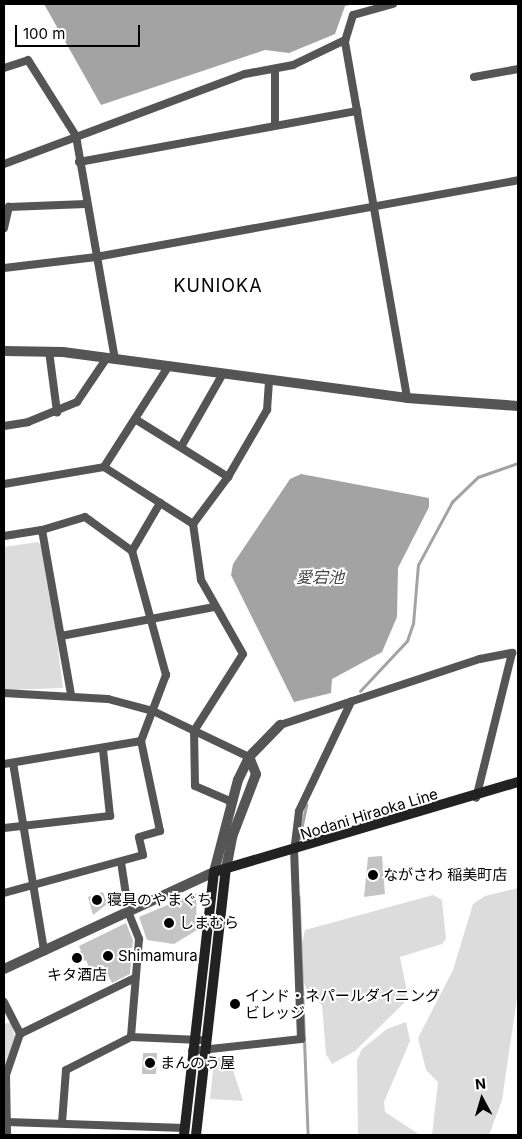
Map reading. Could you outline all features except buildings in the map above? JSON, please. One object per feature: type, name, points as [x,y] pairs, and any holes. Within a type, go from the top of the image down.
[{"type":"main road","name":"Nodani Hiraoka Line","points":[[214,872],[294,852],[476,798],[518,782]]},
{"type":"main road","points":[[196,1135],[205,1040],[226,869]]},
{"type":"main road","points":[[184,1132],[193,1040],[214,872]]},
{"type":"street","points":[[393,4],[353,14],[345,40],[407,398]]},
{"type":"street","points":[[4,164],[76,136],[110,128],[245,74],[275,69],[345,40]]},
{"type":"street","points":[[4,68],[28,60],[76,136],[111,359],[77,402],[57,412],[4,426]]},
{"type":"street","points":[[275,69],[275,125]]},
{"type":"street","points":[[474,77],[518,69]]},
{"type":"street","points":[[79,162],[357,111]]},
{"type":"street","points":[[4,268],[96,257],[518,180]]},
{"type":"street","points":[[4,228],[9,207],[86,204]]},
{"type":"street","points":[[4,351],[49,351],[407,398],[518,406]]},
{"type":"street","points":[[49,351],[57,412]]},
{"type":"street","points":[[104,467],[168,367]]},
{"type":"street","points":[[181,447],[222,375]]},
{"type":"street","points":[[232,802],[195,786],[194,731],[244,654],[214,607],[201,580],[193,524],[228,477],[267,410],[269,380]]},
{"type":"street","points":[[135,420],[228,477]]},
{"type":"street","points":[[4,484],[104,467],[193,524]]},
{"type":"street","points":[[132,551],[160,503]]},
{"type":"street","points":[[4,536],[42,530],[85,517],[132,551],[166,675],[141,741],[160,831],[139,837],[143,855],[32,888],[4,893]]},
{"type":"street","points":[[42,530],[71,694]]},
{"type":"street","points":[[61,636],[150,622],[214,607]]},
{"type":"street","points":[[4,968],[129,914],[214,872],[232,802],[249,757],[280,725],[480,659],[515,653],[476,798]]},
{"type":"street","points":[[4,693],[71,694],[153,711],[249,757],[256,774],[232,837],[226,869]]},
{"type":"street","points":[[192,1051],[204,1052],[301,1039],[294,852],[307,786],[351,702]]},
{"type":"street","points":[[4,764],[103,749],[141,741]]},
{"type":"street","points":[[4,828],[110,816],[103,749]]},
{"type":"street","points":[[14,763],[32,888],[44,951]]},
{"type":"street","points":[[121,862],[129,914],[139,938],[131,1037]]},
{"type":"street","points":[[7,1135],[6,1075],[20,1034],[135,978]]},
{"type":"street","points":[[4,1002],[20,1034]]},
{"type":"street","points":[[62,1123],[66,1070],[131,1037],[205,1040]]},
{"type":"street","points":[[7,1122],[62,1123],[184,1132]]},
{"type":"shaded area","points":[[38,542],[45,549],[63,688],[4,690],[4,547]]},
{"type":"shaded area","points":[[518,888],[518,991],[502,1100],[489,1135],[432,1135],[438,1082],[426,1070],[418,1038],[453,970],[473,904],[485,896]]},
{"type":"shaded area","points":[[433,895],[442,900],[446,939],[442,944],[400,957],[407,992],[404,1003],[355,1051],[332,1064],[326,1054],[322,1005],[308,993],[302,978],[299,958],[305,930]]},
{"type":"shaded area","points":[[11,1022],[15,1037],[4,1073],[4,1024]]},
{"type":"shaded area","points":[[406,1022],[410,1041],[384,1102],[385,1112],[420,1135],[358,1135],[357,1060],[362,1049],[387,1029]]},
{"type":"shaded area","points":[[224,1055],[232,1067],[243,1101],[210,1099],[214,1060]]},
{"type":"water","points":[[44,4],[353,4],[345,6],[335,34],[289,53],[265,50],[101,105]]},
{"type":"water","name":"愛宕池","points":[[301,474],[429,498],[429,507],[398,568],[397,617],[382,652],[332,679],[331,693],[294,702],[231,575],[233,564],[290,479]]},
{"type":"waterway","points":[[360,691],[407,641],[413,624],[418,565],[452,502],[478,477],[518,463]]},
{"type":"waterway","points":[[299,839],[306,805]]},
{"type":"waterway","points":[[299,897],[308,1135]]},
{"type":"place","name":"ながさわ 稲美町店","points":[[373,875]]},
{"type":"place","name":"寝具のやまぐち","points":[[97,900]]},
{"type":"place","name":"しまむら","points":[[169,923]]},
{"type":"place","name":"Shimamura","points":[[108,956]]},
{"type":"place","name":"キタ酒店","points":[[77,958]]},
{"type":"place","name":"インド・ネパールダイニング ビレッジ","points":[[235,1004]]},
{"type":"place","name":"まんのう屋","points":[[150,1063]]},
{"type":"district","name":"KUNIOKA","points":[[218,286]]}]
